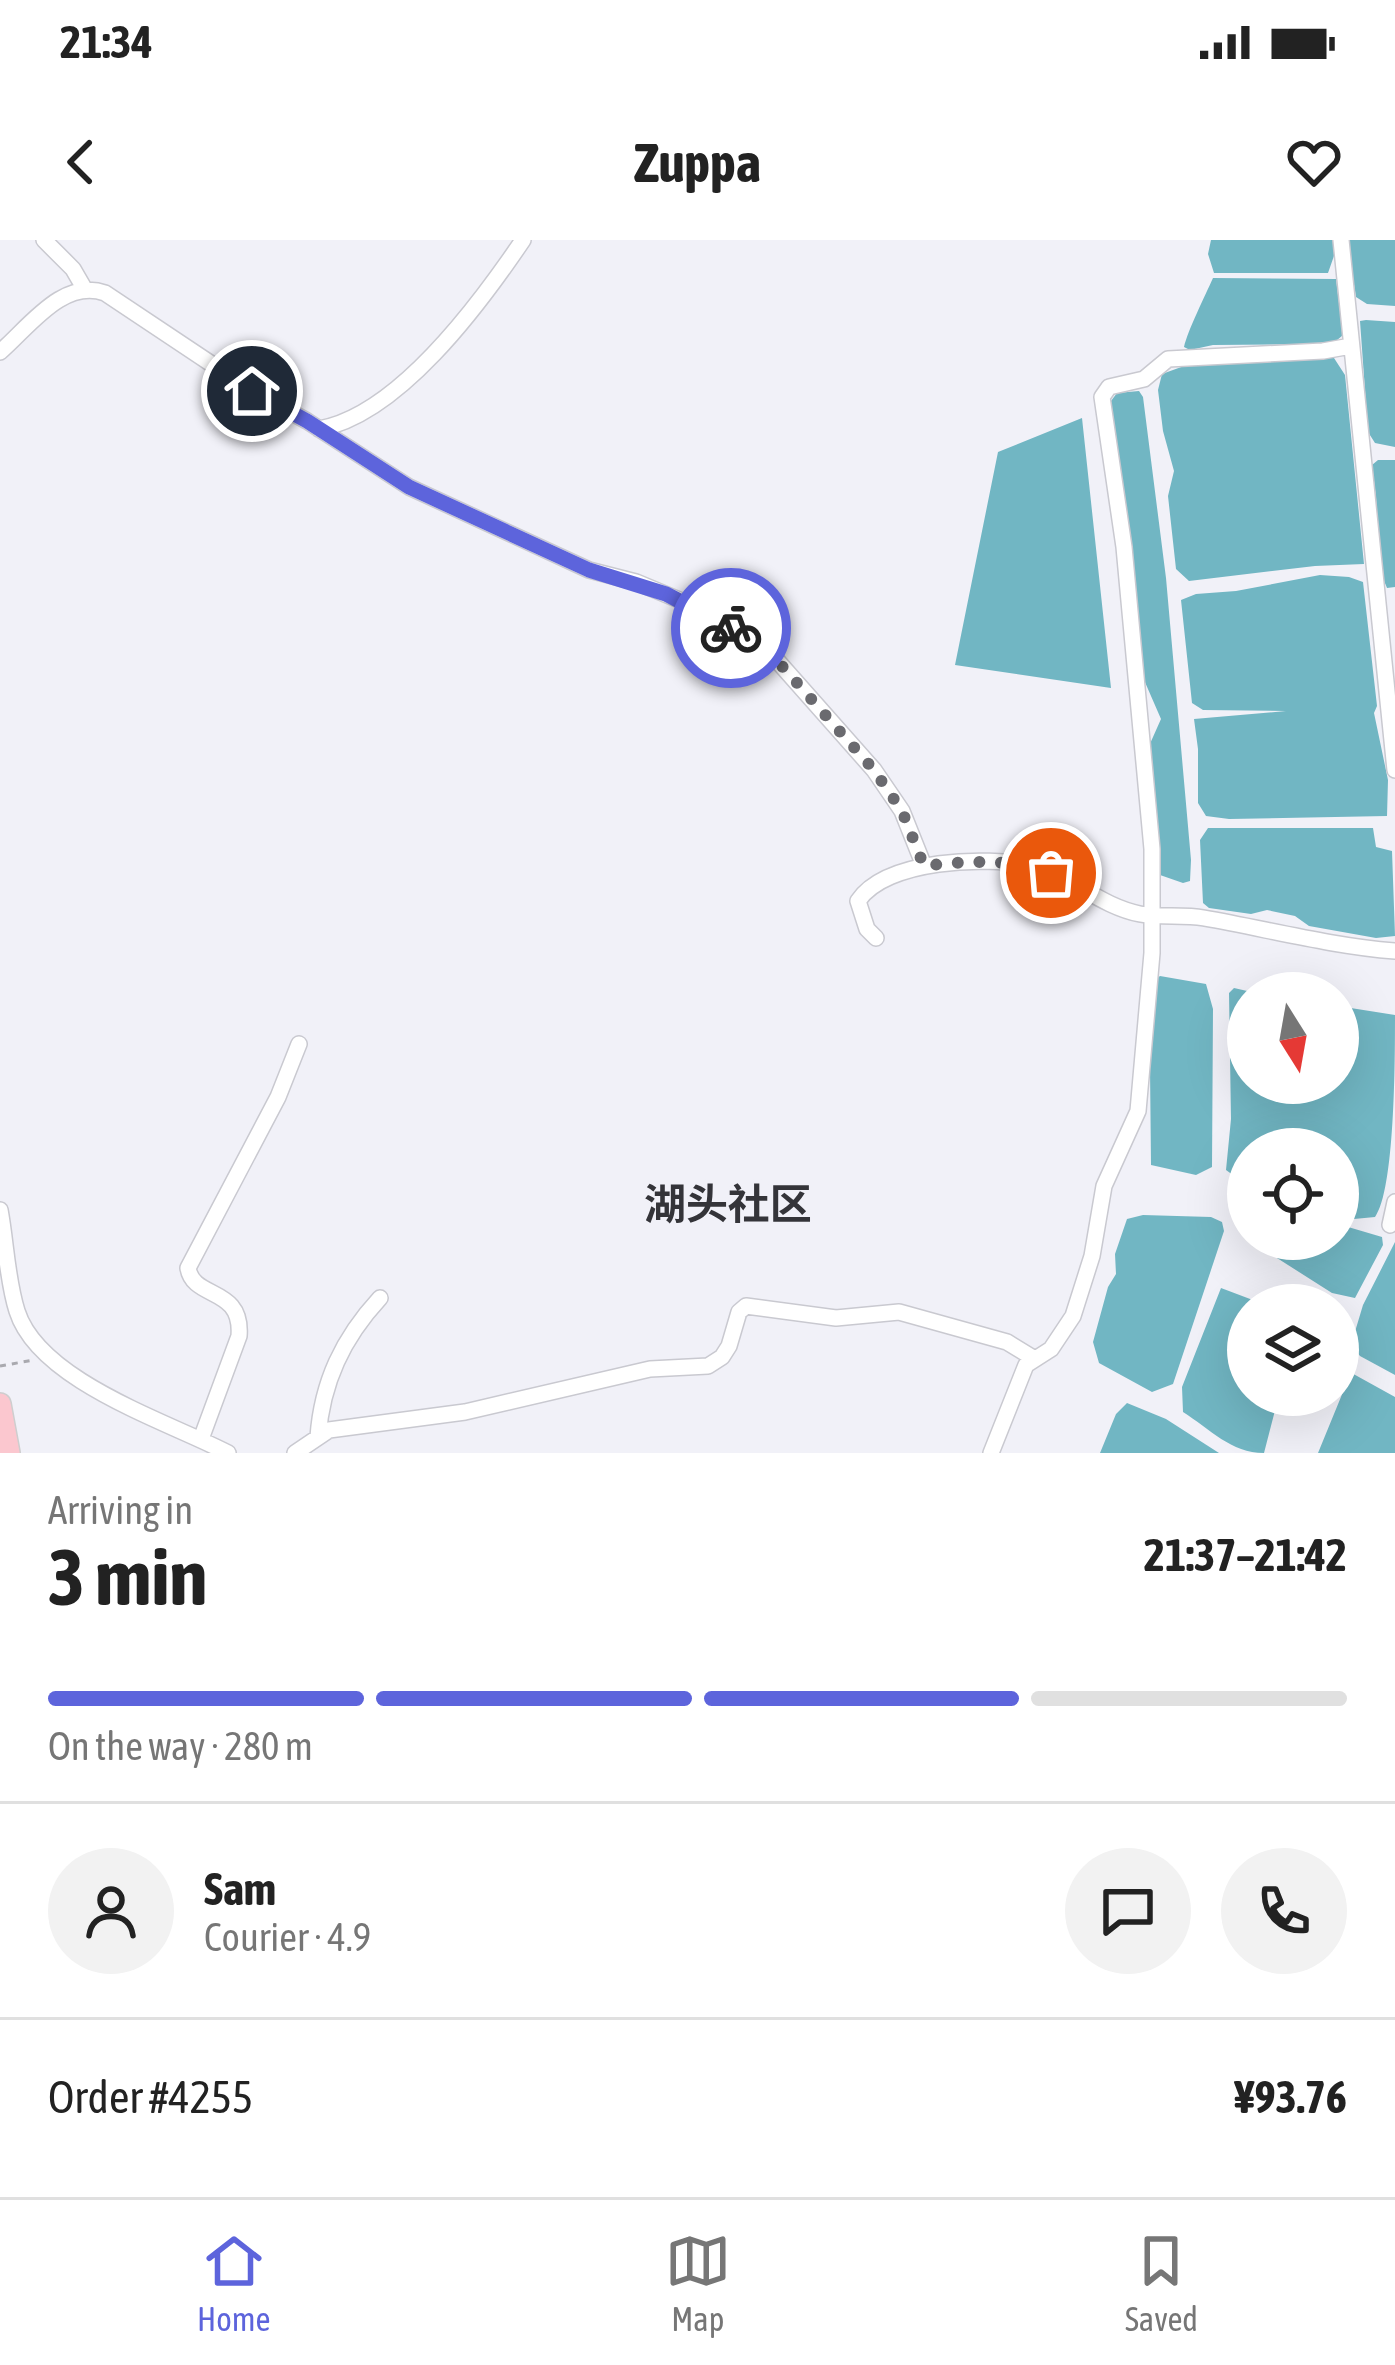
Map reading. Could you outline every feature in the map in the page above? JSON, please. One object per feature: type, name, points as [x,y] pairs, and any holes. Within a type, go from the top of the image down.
[{"type":"main road","points":[[0,1404],[9,1453]]},
{"type":"street","points":[[44,240],[73,269],[84,288]]},
{"type":"street","points":[[319,429],[359,416],[410,379],[523,240]]},
{"type":"street","points":[[1341,240],[1395,770]]},
{"type":"street","points":[[0,352],[63,296],[84,288],[105,293],[409,487],[589,570],[636,582],[696,607],[774,657],[874,770],[902,811],[924,866]]},
{"type":"street","points":[[991,1453],[1019,1377],[1033,1358],[1052,1348],[1073,1316],[1092,1256],[1104,1186],[1134,1126],[1148,1006],[1153,915],[1140,700],[1102,397],[1109,387],[1144,380],[1168,359],[1351,346]]},
{"type":"street","points":[[875,938],[858,901],[866,890],[924,866],[956,862],[1032,866],[1089,896],[1153,915],[1188,915],[1395,951]]},
{"type":"street","points":[[201,1439],[241,1320],[226,1299],[195,1283],[188,1268],[278,1097],[299,1044]]},
{"type":"street","points":[[1390,1225],[1395,1202]]},
{"type":"street","points":[[0,1210],[16,1309],[34,1346],[124,1402],[228,1453]]},
{"type":"street","points":[[318,1437],[324,1392],[338,1353],[380,1298]]},
{"type":"street","points":[[295,1453],[329,1430],[465,1412],[650,1369],[708,1366],[730,1346],[746,1306],[836,1318],[899,1312],[1007,1342],[1033,1358]]},
{"type":"path","points":[[3,1365],[48,1357]]},
{"type":"water","points":[[1211,240],[1333,240],[1335,253],[1328,273],[1214,273],[1208,254]]},
{"type":"water","points":[[1347,240],[1395,240],[1395,306],[1367,304],[1356,297]]},
{"type":"water","points":[[1213,278],[1336,279],[1343,335],[1321,344],[1213,345],[1190,350],[1184,347],[1186,340]]},
{"type":"water","points":[[1360,321],[1395,322],[1395,447],[1375,443],[1368,432]]},
{"type":"water","points":[[1334,358],[1345,375],[1364,564],[1189,581],[1176,569],[1168,496],[1174,471],[1158,390],[1162,374],[1184,366]]},
{"type":"water","points":[[1139,391],[1166,578],[1191,860],[1190,881],[1183,883],[1160,875],[1149,746],[1161,719],[1141,673],[1135,576],[1111,401],[1117,393]]},
{"type":"water","points":[[1082,418],[1111,688],[955,665],[998,452]]},
{"type":"water","points":[[1378,460],[1395,460],[1395,587],[1387,588],[1380,571],[1372,465]]},
{"type":"water","points":[[1320,575],[1363,582],[1374,713],[1388,780],[1387,816],[1206,816],[1198,803],[1194,719],[1286,711],[1203,710],[1192,703],[1181,600]]},
{"type":"water","points":[[1208,828],[1373,828],[1376,847],[1392,851],[1395,936],[1376,938],[1309,926],[1295,916],[1267,910],[1251,914],[1209,908],[1203,903],[1200,840]]},
{"type":"water","points":[[1156,979],[1206,984],[1213,1009],[1212,1167],[1196,1175],[1151,1165],[1150,1067]]},
{"type":"water","points":[[1359,1009],[1395,1015],[1390,1153],[1375,1217],[1359,1219],[1359,1128],[1230,1128],[1231,1104],[1359,1104]]},
{"type":"water","points":[[1143,1215],[1211,1217],[1222,1222],[1224,1231],[1173,1384],[1152,1392],[1099,1363],[1093,1342],[1116,1274],[1115,1254],[1127,1219]]},
{"type":"water","points":[[1359,1230],[1382,1237],[1383,1245],[1359,1290],[1359,1284],[1318,1284],[1280,1260],[1359,1260]]},
{"type":"water","points":[[1395,1242],[1395,1375],[1359,1355],[1363,1305]]},
{"type":"water","points":[[1221,1288],[1227,1290],[1227,1416],[1274,1416],[1264,1453],[1231,1445],[1183,1412],[1182,1387]]},
{"type":"water","points":[[1359,1377],[1395,1397],[1395,1453],[1318,1453],[1333,1416],[1359,1416]]},
{"type":"water","points":[[1127,1403],[1166,1419],[1219,1453],[1100,1453],[1116,1414]]},
{"type":"way so far","points":[[731,628],[774,657],[874,770],[902,811],[924,866],[995,862],[1051,873]]},
{"type":"district","name":"湖头社区","points":[[728,1204]]},
{"type":"route","points":[[252,391],[409,487],[589,570],[636,582],[696,607],[731,628]]}]
